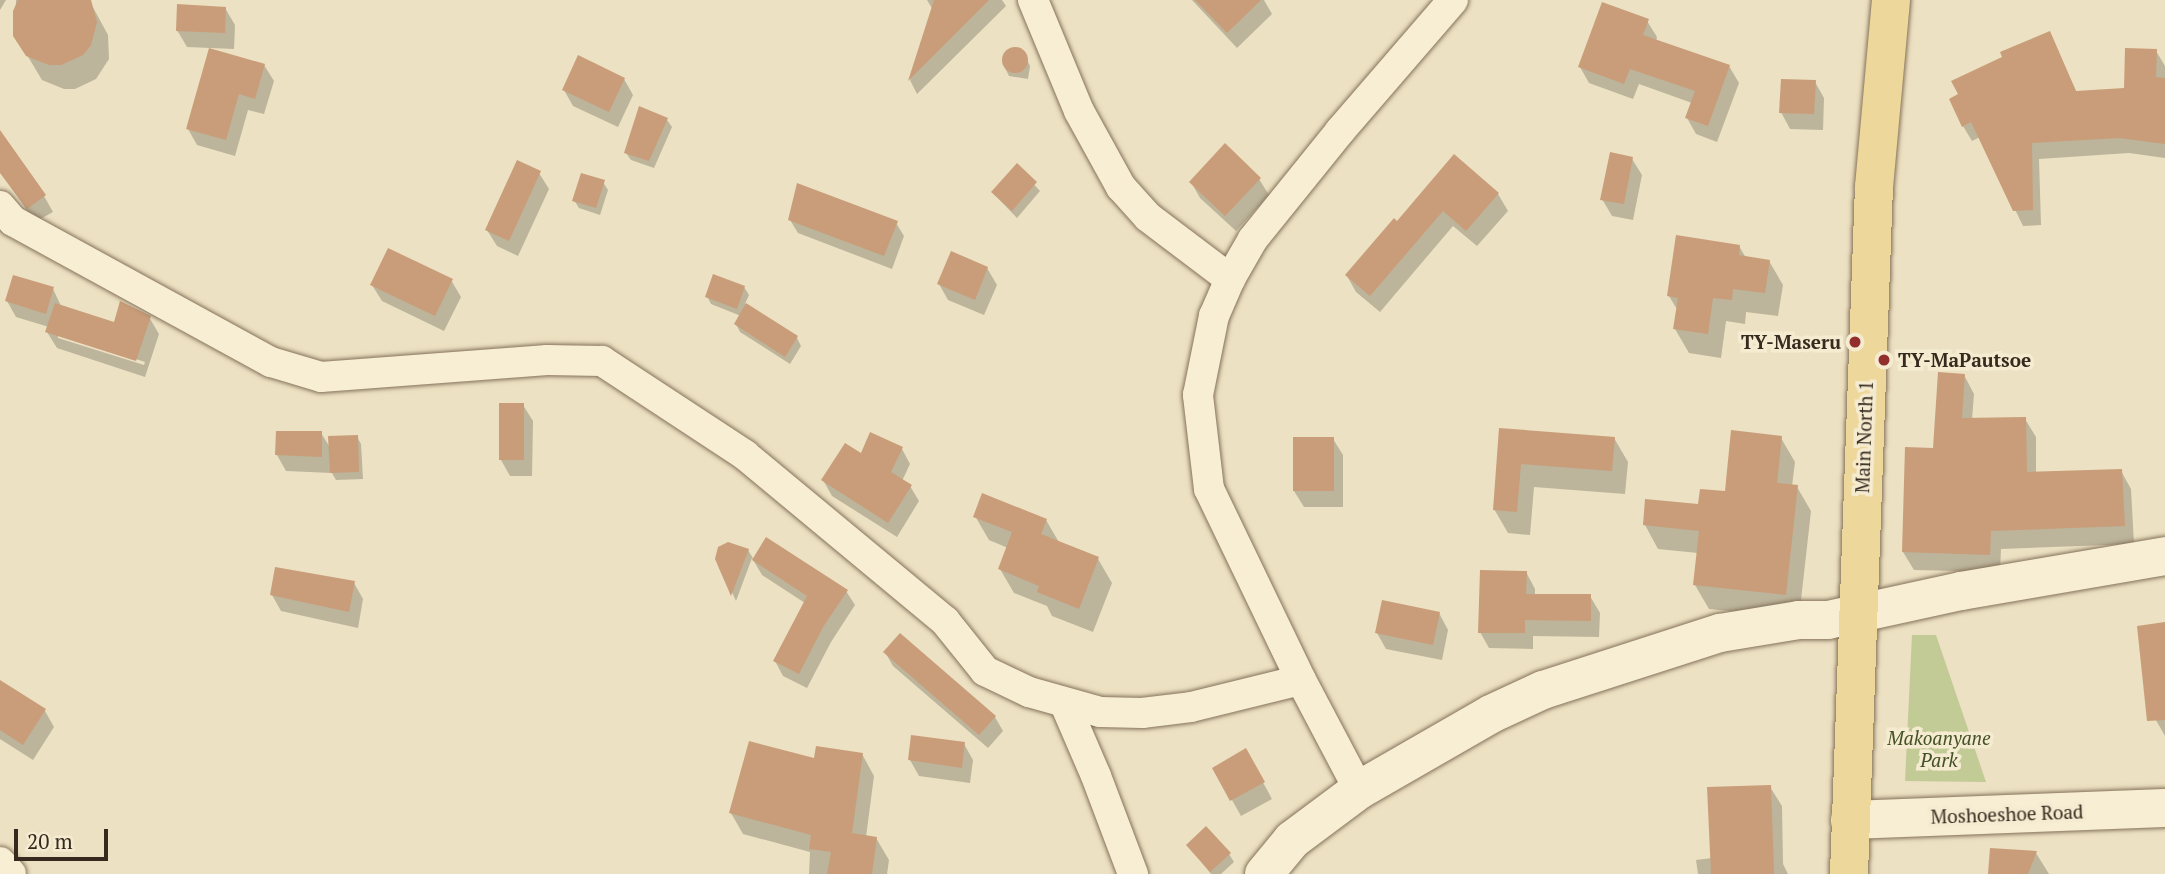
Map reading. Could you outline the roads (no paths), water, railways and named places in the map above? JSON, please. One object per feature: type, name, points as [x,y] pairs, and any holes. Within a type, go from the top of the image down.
[{"type":"main road","name":"Main North 1","points":[[1849,874],[1874,187],[1891,0]]},
{"type":"main road","points":[[1264,874],[1292,840],[1359,790],[1491,714],[1543,690],[1720,633],[1799,620],[1828,620],[1858,611],[2165,556]]},
{"type":"main road","name":"Moshoeshoe Road","points":[[1850,820],[2165,808]]},
{"type":"street","points":[[1033,0],[1079,111],[1121,187],[1148,217],[1230,279]]},
{"type":"street","points":[[1359,790],[1301,680],[1209,489],[1198,395],[1214,316],[1230,279],[1253,239],[1340,131],[1452,0]]},
{"type":"street","points":[[0,206],[13,221],[271,362],[321,377],[547,359],[602,362],[745,455],[945,621],[985,671],[1029,692],[1100,712],[1142,713],[1191,706],[1301,680]]},
{"type":"street","points":[[1065,704],[1133,874]]},
{"type":"street","points":[[0,862],[10,874]]},
{"type":"place","name":"TY-Maseru","points":[[1855,342]]},
{"type":"place","name":"TY-MaPautsoe","points":[[1884,360]]},
{"type":"park label","name":"Makoanyane Park","points":[[1939,749]]}]
